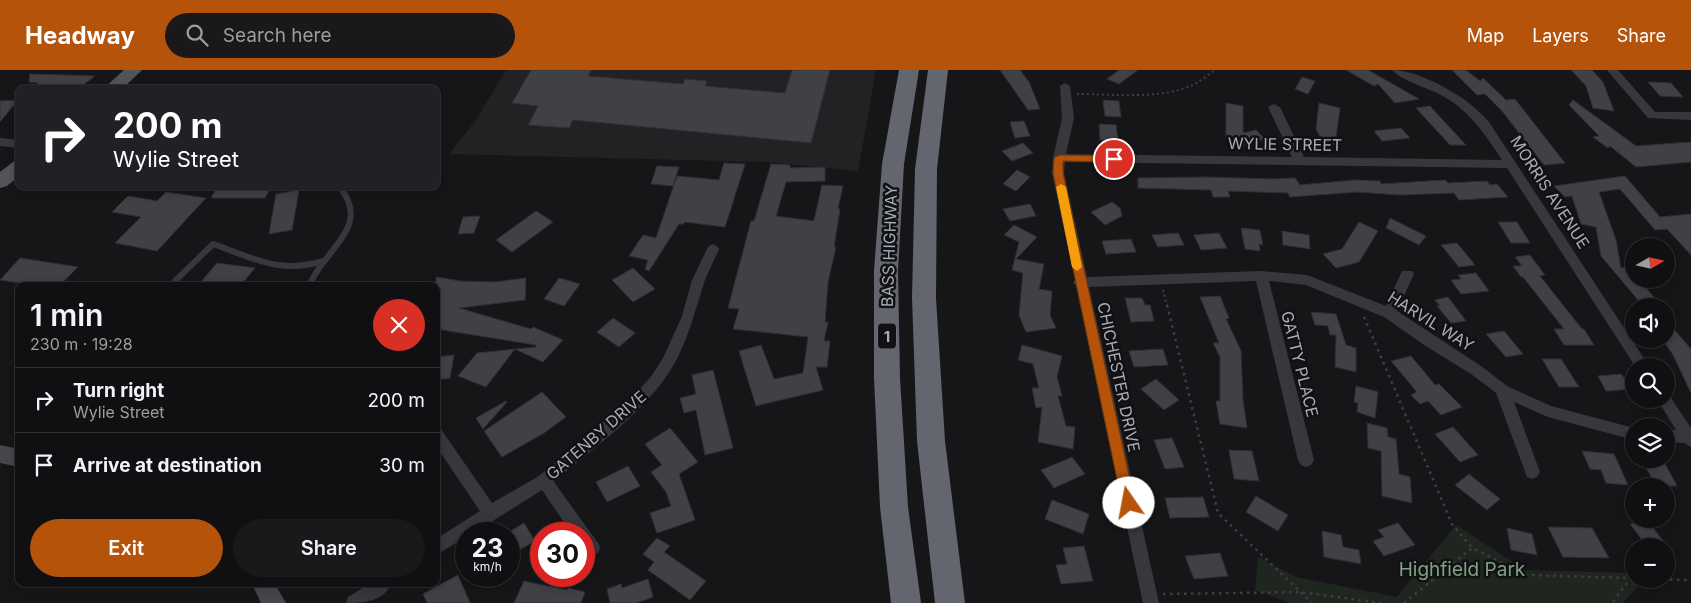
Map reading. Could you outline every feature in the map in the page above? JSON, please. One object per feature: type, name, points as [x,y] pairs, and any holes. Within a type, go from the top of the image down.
[{"type":"highway","points":[[938,70],[926,168],[924,298],[931,441],[950,603]]},
{"type":"highway","name":"BASS HIGHWAY","points":[[906,603],[894,507],[887,378],[886,271],[892,164],[907,75]]},
{"type":"highway","points":[[894,507],[899,603]]},
{"type":"main road","points":[[116,85],[134,70]]},
{"type":"main road","points":[[0,182],[15,169]]},
{"type":"main road","points":[[0,454],[15,457]]},
{"type":"main road","points":[[266,587],[274,603]]},
{"type":"street","name":"MORRIS AVENUE","points":[[1397,70],[1447,94],[1466,106],[1485,125],[1637,358]]},
{"type":"street","points":[[1612,70],[1652,116],[1691,116]]},
{"type":"street","name":"CHICHESTER DRIVE","points":[[1065,90],[1068,118],[1059,158],[1058,173],[1080,282],[1150,599]]},
{"type":"street","points":[[1274,106],[1299,160]]},
{"type":"street","points":[[0,142],[15,144]]},
{"type":"street","name":"WYLIE STREET","points":[[1059,158],[1511,164]]},
{"type":"street","name":"GATENBY DRIVE","points":[[440,545],[544,481],[634,404],[655,382],[669,361],[689,316],[699,280],[713,249]]},
{"type":"street","points":[[1389,313],[1407,274]]},
{"type":"street","name":"HARVIL WAY","points":[[1080,282],[1261,276],[1307,280],[1389,313],[1476,370],[1502,390],[1548,411],[1625,433]]},
{"type":"street","name":"GATTY PLACE","points":[[1261,276],[1306,460]]},
{"type":"street","points":[[1502,390],[1532,472]]},
{"type":"street","points":[[1670,408],[1690,439]]},
{"type":"street","points":[[1675,437],[1690,439]]},
{"type":"street","points":[[440,439],[490,513]]},
{"type":"street","points":[[544,481],[573,522]]},
{"type":"street","points":[[354,603],[378,587]]},
{"type":"lane","points":[[311,282],[346,232],[353,215],[343,190]]},
{"type":"lane","points":[[174,282],[213,244],[277,267],[306,267],[324,261]]},
{"type":"path","points":[[1065,90],[1164,92],[1185,88],[1198,83],[1215,70]]},
{"type":"path","points":[[1160,279],[1218,513],[1312,603]]},
{"type":"path","points":[[1357,299],[1452,524],[1472,548],[1527,575],[1625,578]]},
{"type":"path","points":[[1404,603],[1472,548]]},
{"type":"path","points":[[1675,580],[1691,580]]},
{"type":"path","points":[[1612,603],[1625,588]]},
{"type":"path","points":[[1150,599],[1300,592],[1381,603]]},
{"type":"shaded area","points":[[506,70],[876,70],[858,171],[766,162],[449,154],[476,120]]},
{"type":"green space","name":"Highfield Park","points":[[1456,525],[1525,570],[1625,573],[1625,588],[1636,588],[1623,603],[1290,603],[1255,590],[1258,557],[1296,577],[1397,597]]},
{"type":"building","points":[[531,70],[591,70],[588,76],[683,84],[685,79],[707,81],[705,86],[785,93],[792,70],[830,70],[811,143],[573,120],[569,128],[528,125],[538,106],[512,103]]},
{"type":"building","points":[[1000,70],[1020,70],[1029,82],[1040,109],[1028,110]]},
{"type":"building","points":[[1119,70],[1138,70],[1119,84],[1107,79]]},
{"type":"building","points":[[1346,70],[1368,70],[1419,99],[1395,103],[1378,84],[1374,86]]},
{"type":"building","points":[[1452,70],[1466,70],[1480,81],[1483,78],[1506,100],[1515,99],[1565,163],[1544,165],[1502,111],[1485,94],[1477,95]]},
{"type":"building","points":[[1571,70],[1592,70],[1603,82],[1614,111],[1593,108],[1586,86]]},
{"type":"building","points":[[30,74],[95,76],[83,85],[37,85],[38,83],[29,82]]},
{"type":"building","points":[[1302,77],[1315,81],[1308,94],[1295,89]]},
{"type":"building","points":[[1648,82],[1671,83],[1683,97],[1660,96]]},
{"type":"building","points":[[15,100],[15,104],[0,122],[0,101]]},
{"type":"building","points":[[1103,100],[1119,101],[1121,117],[1105,116]]},
{"type":"building","points":[[1573,100],[1636,146],[1691,142],[1691,162],[1636,167],[1610,146],[1608,148],[1593,137],[1599,136],[1569,105]]},
{"type":"building","points":[[1226,103],[1243,106],[1243,133],[1256,130],[1265,139],[1243,145],[1244,147],[1234,137],[1226,137]]},
{"type":"building","points":[[1319,103],[1340,108],[1335,145],[1325,145],[1316,129]]},
{"type":"building","points":[[1430,106],[1466,145],[1450,145],[1416,108]]},
{"type":"building","points":[[1024,121],[1030,136],[1015,138],[1010,122]]},
{"type":"building","points":[[1099,124],[1116,125],[1118,141],[1100,140]]},
{"type":"building","points":[[1401,128],[1410,138],[1382,141],[1374,131]]},
{"type":"building","points":[[1023,143],[1033,153],[1012,161],[1002,151]]},
{"type":"building","points":[[724,163],[745,164],[725,227],[685,222],[684,224],[679,224],[649,271],[645,269],[648,260],[629,256],[643,235],[656,238],[677,176],[719,180]]},
{"type":"building","points":[[771,164],[790,165],[790,168],[825,167],[825,181],[786,182],[776,216],[814,221],[822,185],[843,186],[838,208],[840,209],[834,247],[836,247],[828,282],[825,322],[828,322],[824,341],[830,341],[827,367],[816,367],[823,390],[756,406],[739,351],[761,345],[774,379],[803,373],[808,337],[733,329],[739,309],[728,308],[751,221],[754,221]]},
{"type":"building","points":[[657,166],[679,167],[673,186],[651,184]]},
{"type":"building","points":[[1017,170],[1030,177],[1016,191],[1003,184]]},
{"type":"building","points":[[1625,176],[1660,217],[1691,214],[1691,255],[1667,229],[1655,230],[1620,189],[1599,192],[1616,240],[1621,268],[1625,268],[1625,285],[1601,256],[1596,227],[1581,224],[1572,196],[1565,197],[1554,186]]},
{"type":"building","points":[[1138,178],[1295,178],[1300,185],[1354,180],[1380,181],[1381,184],[1445,180],[1448,183],[1487,181],[1490,185],[1497,184],[1508,197],[1459,200],[1454,193],[1400,195],[1357,192],[1290,197],[1288,193],[1228,191],[1230,197],[1213,197],[1211,190],[1138,188]]},
{"type":"building","points":[[216,190],[270,190],[265,198],[211,198]]},
{"type":"building","points":[[299,190],[292,230],[269,234],[276,194]]},
{"type":"building","points":[[166,192],[206,198],[157,251],[115,243],[141,217],[112,212],[128,196],[157,201]]},
{"type":"building","points":[[1112,202],[1120,208],[1122,216],[1105,225],[1091,212]]},
{"type":"building","points":[[1030,204],[1036,216],[1010,221],[1003,209]]},
{"type":"building","points":[[536,211],[553,222],[512,252],[496,240]]},
{"type":"building","points":[[480,216],[474,233],[458,234],[463,217]]},
{"type":"building","points":[[1390,218],[1426,236],[1419,245],[1386,228]]},
{"type":"building","points":[[1359,222],[1378,231],[1359,262],[1336,268],[1323,254],[1342,249]]},
{"type":"building","points":[[1498,222],[1517,222],[1530,243],[1511,243]]},
{"type":"building","points":[[1014,225],[1037,237],[1016,259],[1044,264],[1039,289],[1052,291],[1050,315],[1056,328],[1026,332],[1019,315],[1023,273],[1012,270],[1019,242],[1004,235]]},
{"type":"building","points":[[1241,228],[1260,230],[1263,245],[1259,244],[1260,251],[1245,249]]},
{"type":"building","points":[[1282,231],[1309,235],[1310,249],[1283,245]]},
{"type":"building","points":[[1178,233],[1184,245],[1158,247],[1152,235]]},
{"type":"building","points":[[1219,233],[1227,248],[1201,250],[1194,235]]},
{"type":"building","points":[[1131,239],[1136,252],[1106,254],[1102,241]]},
{"type":"building","points":[[1457,243],[1475,265],[1459,267],[1441,245]]},
{"type":"building","points":[[1530,255],[1545,275],[1540,276],[1582,329],[1584,329],[1594,345],[1564,345],[1554,329],[1564,329],[1513,266],[1522,266],[1515,257]]},
{"type":"building","points":[[20,258],[78,267],[63,282],[15,282],[0,280]]},
{"type":"building","points":[[217,263],[255,268],[243,282],[201,282]]},
{"type":"building","points":[[633,268],[655,289],[633,302],[612,280]]},
{"type":"building","points":[[1476,273],[1489,291],[1461,294],[1451,280],[1461,279],[1458,275]]},
{"type":"building","points":[[436,277],[460,281],[494,282],[526,278],[525,300],[459,308],[531,329],[533,327],[563,340],[543,362],[515,349],[536,347],[536,345],[440,330],[440,282],[436,282]]},
{"type":"building","points":[[559,278],[580,284],[564,306],[544,299]]},
{"type":"building","points":[[1628,288],[1646,288],[1654,298],[1636,298]]},
{"type":"building","points":[[1220,296],[1229,318],[1226,319],[1241,351],[1243,400],[1247,428],[1220,424],[1216,401],[1220,401],[1220,357],[1213,343],[1219,343],[1200,297]]},
{"type":"building","points":[[1448,297],[1466,321],[1451,323],[1437,306],[1440,306],[1435,300]]},
{"type":"building","points":[[1125,298],[1142,298],[1145,305],[1150,305],[1154,321],[1131,322]]},
{"type":"building","points":[[1311,312],[1336,314],[1346,345],[1356,348],[1356,372],[1335,367],[1336,335],[1330,335],[1328,326],[1315,325]]},
{"type":"building","points":[[613,318],[635,333],[619,347],[597,332]]},
{"type":"building","points":[[1675,330],[1691,349],[1691,393],[1675,358],[1668,348],[1675,348]]},
{"type":"building","points":[[1504,331],[1523,354],[1506,357],[1486,334]]},
{"type":"building","points":[[1022,345],[1062,356],[1057,377],[1062,396],[1058,396],[1066,426],[1075,427],[1073,449],[1038,442],[1042,407],[1036,408],[1032,388],[1039,388],[1033,364],[1018,360]]},
{"type":"building","points":[[515,349],[486,387],[458,376],[477,353]]},
{"type":"building","points":[[1163,349],[1168,365],[1134,367],[1129,351]]},
{"type":"building","points":[[454,355],[450,378],[440,379],[440,357]]},
{"type":"building","points":[[1411,356],[1435,385],[1439,384],[1462,407],[1441,415],[1428,401],[1420,404],[1411,395],[1417,392],[1391,361]]},
{"type":"building","points":[[1542,359],[1561,359],[1579,387],[1559,387]]},
{"type":"building","points":[[713,370],[733,448],[705,455],[696,410],[684,413],[680,398],[696,394],[692,375]]},
{"type":"building","points":[[1621,374],[1625,379],[1625,390],[1606,391],[1598,376]]},
{"type":"building","points":[[1156,379],[1179,400],[1164,410],[1141,389]]},
{"type":"building","points":[[1356,386],[1378,392],[1375,418],[1357,412],[1358,403],[1354,402]]},
{"type":"building","points":[[542,392],[566,417],[544,433],[502,457],[484,431]]},
{"type":"building","points":[[507,402],[483,429],[476,418]]},
{"type":"building","points":[[1367,423],[1387,428],[1388,437],[1396,439],[1399,474],[1410,477],[1412,503],[1382,496],[1381,451],[1368,448]]},
{"type":"building","points":[[1453,427],[1478,455],[1460,462],[1435,434]]},
{"type":"building","points":[[670,428],[698,462],[679,474],[695,520],[657,533],[650,513],[671,506],[666,492],[651,472],[662,465],[645,444]]},
{"type":"building","points":[[1172,438],[1184,467],[1165,469],[1154,440]]},
{"type":"building","points":[[1229,450],[1252,451],[1259,481],[1234,479]]},
{"type":"building","points":[[1582,451],[1614,454],[1625,478],[1625,485],[1606,483],[1601,470],[1590,469]]},
{"type":"building","points":[[1072,457],[1085,474],[1054,488],[1041,470]]},
{"type":"building","points":[[628,466],[640,486],[607,502],[596,482]]},
{"type":"building","points":[[1646,468],[1667,468],[1673,478],[1652,478]]},
{"type":"building","points":[[1469,474],[1500,499],[1487,510],[1455,485]]},
{"type":"building","points":[[1256,496],[1288,515],[1278,531],[1246,512]]},
{"type":"building","points":[[1203,497],[1209,517],[1170,518],[1165,498]]},
{"type":"building","points":[[1052,500],[1089,514],[1083,534],[1045,519]]},
{"type":"building","points":[[524,523],[530,533],[530,544],[520,550],[520,525]]},
{"type":"building","points":[[1398,523],[1415,545],[1384,556],[1373,541],[1384,537],[1378,530]]},
{"type":"building","points":[[1548,527],[1592,528],[1609,558],[1563,557]]},
{"type":"building","points":[[1507,528],[1532,534],[1537,555],[1511,550]]},
{"type":"building","points":[[1633,528],[1653,528],[1661,538],[1641,538]]},
{"type":"building","points":[[1322,531],[1341,535],[1343,547],[1359,550],[1361,564],[1324,557]]},
{"type":"building","points":[[657,538],[670,546],[664,552],[706,581],[690,600],[648,570],[654,562],[643,554]]},
{"type":"building","points":[[1084,546],[1093,581],[1061,584],[1056,565],[1067,564],[1063,548]]},
{"type":"building","points":[[1220,553],[1228,576],[1194,579],[1185,556]]},
{"type":"building","points":[[455,577],[455,587],[463,587],[470,603],[427,603],[423,594],[436,587],[440,587],[440,585]]},
{"type":"building","points":[[648,579],[653,597],[636,603],[610,603],[607,589],[621,584],[622,588]]},
{"type":"building","points":[[524,581],[530,582],[530,587],[553,587],[567,590],[568,588],[585,592],[581,603],[514,603]]},
{"type":"slow traffic","points":[[1061,187],[1077,267]]},
{"type":"route","points":[[1114,159],[1059,158],[1058,173],[1129,503]]}]
